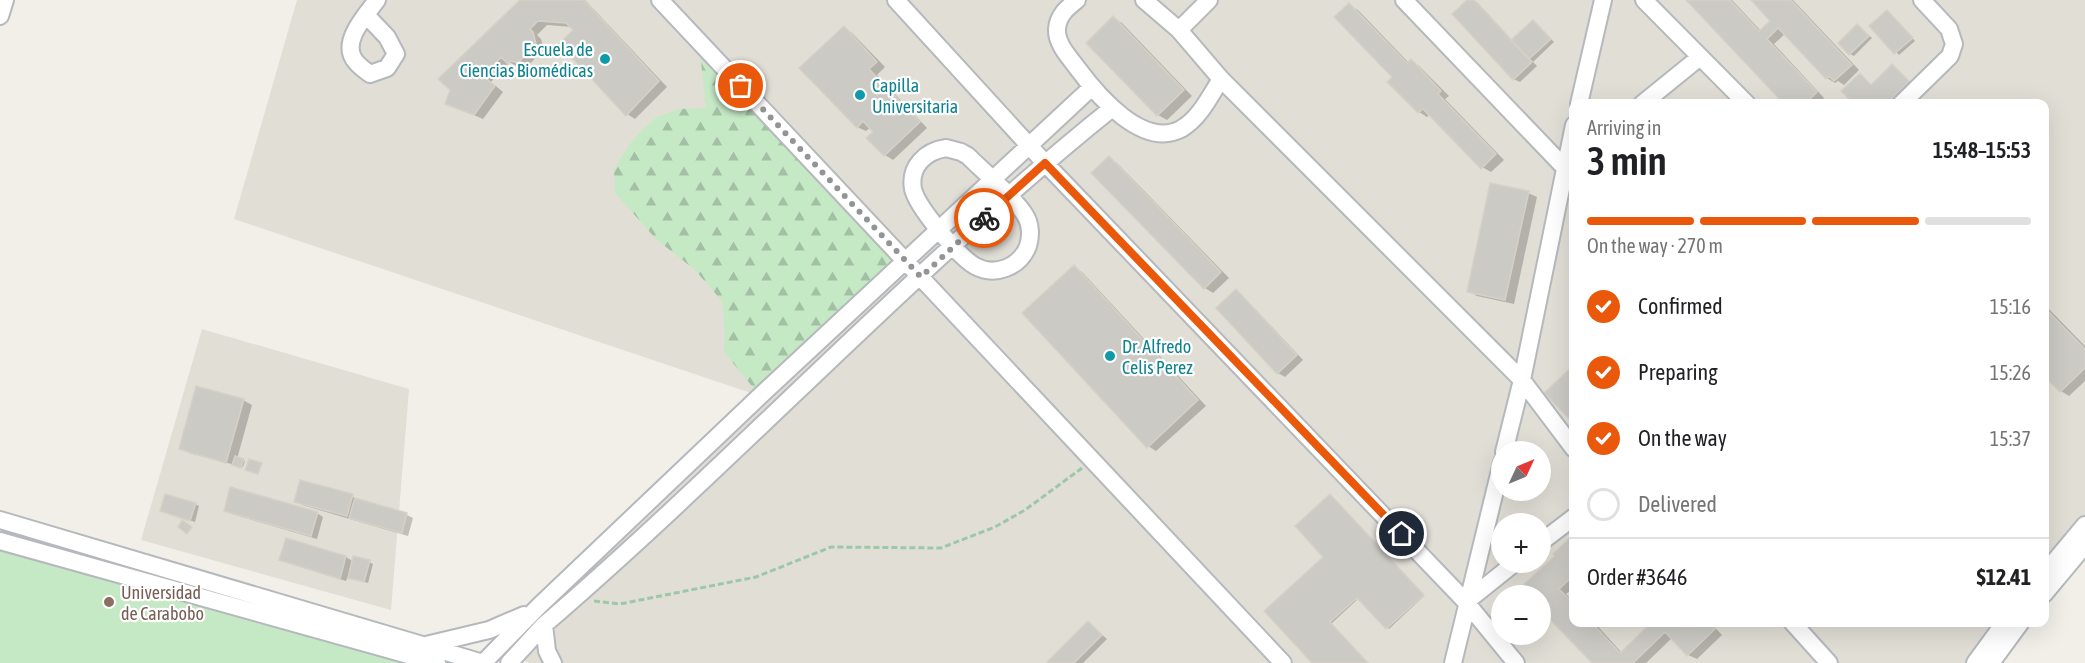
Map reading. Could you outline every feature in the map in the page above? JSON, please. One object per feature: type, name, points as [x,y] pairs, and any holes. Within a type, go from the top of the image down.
[{"type":"street","points":[[0,16],[5,0]]},
{"type":"street","points":[[366,15],[377,0]]},
{"type":"street","points":[[660,0],[1283,663]]},
{"type":"street","points":[[896,0],[1045,163],[1467,602],[1516,663]]},
{"type":"street","points":[[1077,0],[1062,12],[1057,30],[1063,48],[1092,87],[1112,109],[1139,127],[1159,134],[1181,129],[1199,114],[1221,79]]},
{"type":"street","points":[[1144,0],[1179,30],[1221,79],[1522,380],[1569,442]]},
{"type":"street","points":[[1179,30],[1209,0]]},
{"type":"street","points":[[1404,0],[1569,163],[1507,441]]},
{"type":"street","points":[[1580,99],[1603,0]]},
{"type":"street","points":[[1644,0],[1742,99]]},
{"type":"street","points":[[1906,99],[1950,56],[1954,44],[1949,29],[1922,0]]},
{"type":"street","points":[[1648,99],[1700,57]]},
{"type":"street","points":[[0,520],[483,663],[538,607],[905,259],[1092,87]]},
{"type":"street","points":[[509,663],[544,625],[1008,196],[1112,109]]},
{"type":"street","points":[[938,149],[954,149],[968,156],[991,180],[1025,215],[1030,230],[1028,246],[1020,259],[1006,268],[989,271],[973,265],[938,229],[916,198],[913,189],[914,172],[924,157],[938,149]]},
{"type":"street","points":[[1453,663],[1492,501]]},
{"type":"street","points":[[1551,535],[1569,521]]},
{"type":"street","points":[[2049,568],[2085,525]]},
{"type":"street","points":[[0,541],[437,663]]},
{"type":"street","points":[[2049,588],[2085,545]]},
{"type":"street","points":[[1467,602],[1503,573]]},
{"type":"street","points":[[424,645],[489,630],[538,607]]},
{"type":"street","points":[[544,625],[547,651],[553,663]]},
{"type":"street","points":[[1797,627],[1829,663]]},
{"type":"street","points":[[1975,663],[2001,627]]},
{"type":"street","points":[[1991,663],[2017,627]]},
{"type":"path","points":[[574,599],[620,604],[689,591],[756,577],[831,547],[941,548],[995,527],[1025,510],[1093,460]]},
{"type":"shaded area","points":[[297,0],[2085,0],[2085,525],[2049,569],[2049,99],[1569,99],[1569,627],[2002,627],[1975,663],[529,663],[500,645],[760,396],[234,219]]},
{"type":"shaded area","points":[[202,329],[409,389],[391,610],[141,540]]},
{"type":"green space","points":[[700,52],[905,259],[760,396],[724,352],[722,301],[695,270],[656,239],[615,193],[614,169],[642,130],[657,117],[679,109],[706,108]]},
{"type":"green space","name":"Universidad de Carabobo","points":[[0,547],[408,663],[0,663]]},
{"type":"building","name":"Escuela de Ciencias Biomédicas","points":[[520,0],[584,0],[659,81],[626,116],[559,44],[573,30],[566,23],[538,21],[530,29],[536,44],[518,63],[511,61],[508,64],[501,57],[483,76],[495,86],[474,115],[445,104],[450,90],[438,79]]},
{"type":"building","points":[[1467,0],[1474,0],[1532,62],[1513,80],[1452,14]]},
{"type":"building","points":[[1686,0],[1730,0],[1759,31],[1770,21],[1751,0],[1791,0],[1852,65],[1834,81],[1829,76],[1826,79],[1778,28],[1767,39],[1817,92],[1810,99],[1779,99]]},
{"type":"building","points":[[1349,3],[1407,63],[1411,59],[1441,91],[1438,94],[1496,154],[1481,169],[1423,109],[1418,113],[1387,82],[1392,77],[1334,17]]},
{"type":"building","points":[[1887,10],[1913,38],[1894,54],[1869,26]]},
{"type":"building","points":[[1113,16],[1184,90],[1157,116],[1086,43]]},
{"type":"building","points":[[1533,20],[1551,39],[1529,59],[1511,40]]},
{"type":"building","points":[[1857,24],[1869,36],[1849,55],[1838,43]]},
{"type":"building","name":"Capilla Universitaria","points":[[844,26],[877,62],[869,69],[920,122],[884,156],[866,138],[873,132],[863,121],[857,128],[799,68]]},
{"type":"building","points":[[1892,64],[1909,81],[1891,99],[1849,99],[1841,91],[1860,73],[1871,85]]},
{"type":"building","points":[[1109,156],[1221,272],[1204,289],[1091,173]]},
{"type":"building","points":[[1490,183],[1529,191],[1505,300],[1467,292]]},
{"type":"building","name":"Dr. Alfredo Celis Perez","points":[[1074,265],[1198,400],[1147,448],[1022,313]]},
{"type":"building","points":[[1236,289],[1297,355],[1277,374],[1216,308]]},
{"type":"building","points":[[2049,312],[2085,349],[2085,368],[2060,392],[2049,381]]},
{"type":"building","points":[[1569,370],[1569,419],[1544,393]]},
{"type":"building","points":[[196,386],[244,399],[226,463],[179,449]]},
{"type":"building","points":[[235,456],[244,459],[241,468],[232,465]]},
{"type":"building","points":[[249,459],[262,463],[258,474],[245,470]]},
{"type":"building","points":[[300,480],[353,494],[347,516],[294,502]]},
{"type":"building","points":[[230,487],[318,512],[311,536],[224,511]]},
{"type":"building","points":[[165,494],[196,503],[190,521],[160,511]]},
{"type":"building","points":[[1330,494],[1424,595],[1386,629],[1357,598],[1330,622],[1368,663],[1312,663],[1264,611],[1323,557],[1295,526]]},
{"type":"building","points":[[355,498],[407,513],[402,533],[349,518]]},
{"type":"building","points":[[182,520],[192,527],[187,534],[178,527]]},
{"type":"building","points":[[286,538],[346,556],[340,579],[279,560]]},
{"type":"building","points":[[1569,539],[1569,580],[1559,589],[1569,599],[1569,627],[1596,627],[1620,653],[1647,627],[1713,627],[1715,629],[1687,656],[1665,632],[1633,663],[1592,663],[1551,620],[1551,585],[1523,585],[1536,573],[1551,573],[1551,560],[1555,556],[1553,554]]},
{"type":"building","points":[[353,556],[370,560],[364,582],[348,578]]},
{"type":"building","points":[[1088,621],[1102,635],[1074,663],[1048,663],[1047,662]]},
{"type":"way so far","points":[[741,86],[921,277],[984,218]]},
{"type":"place","name":"Escuela de Ciencias Biomédicas","points":[[605,59]]},
{"type":"place","name":"Capilla Universitaria","points":[[860,95]]},
{"type":"place","name":"Dr. Alfredo Celis Perez","points":[[1110,356]]},
{"type":"place","name":"Universidad de Carabobo","points":[[109,602]]},
{"type":"route","points":[[984,218],[1045,163],[1402,534]]}]
